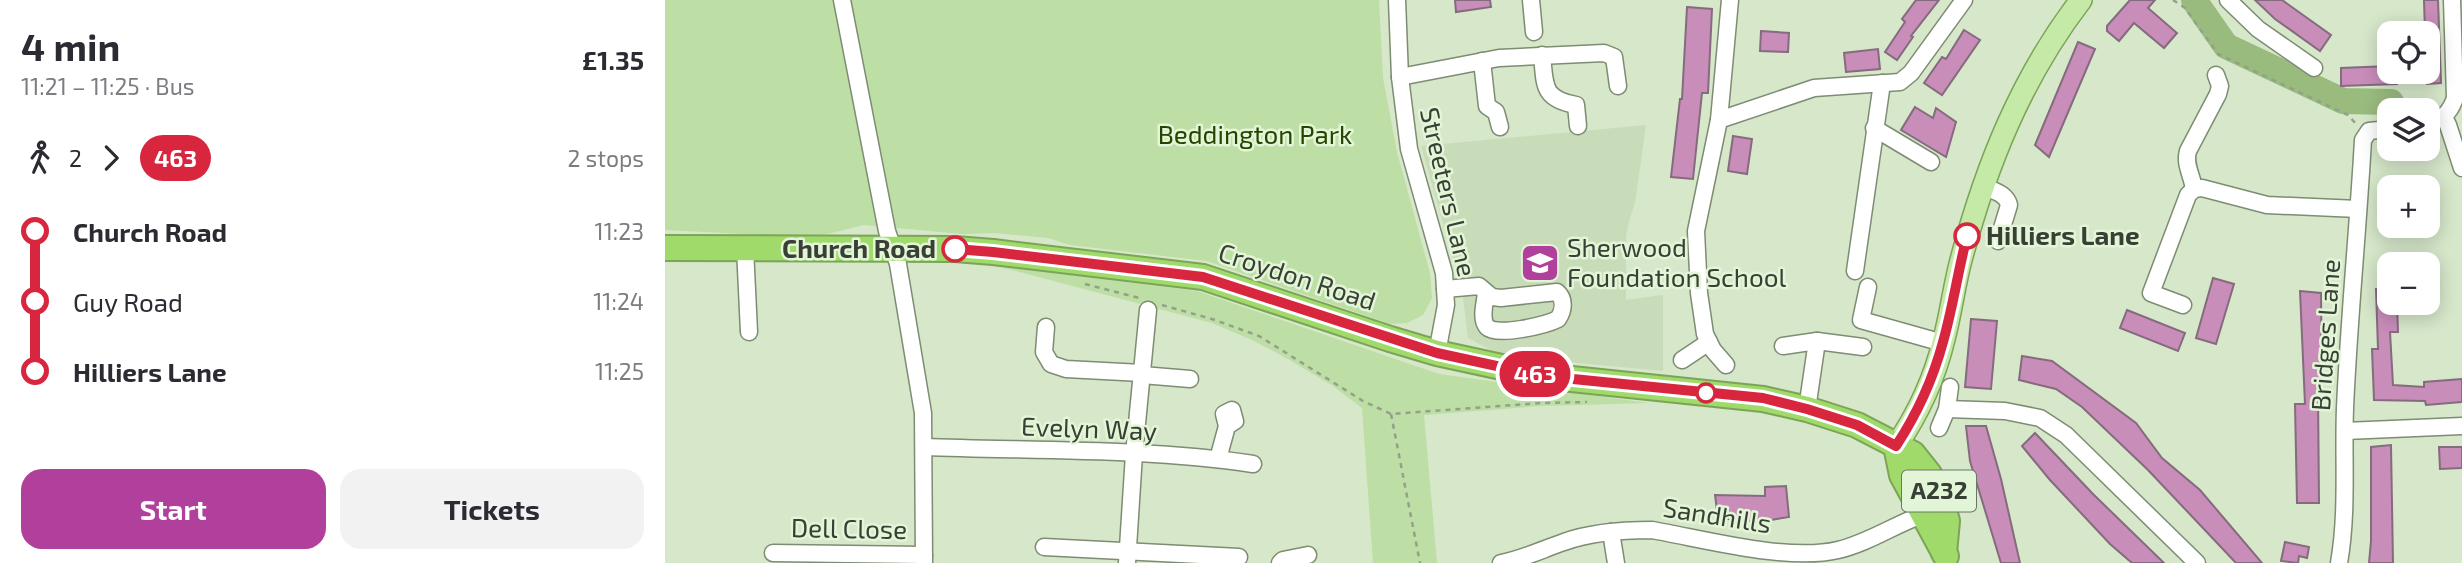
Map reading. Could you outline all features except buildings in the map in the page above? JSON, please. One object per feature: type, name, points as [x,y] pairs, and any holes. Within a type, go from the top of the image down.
[{"type":"highway","name":"Croydon Road","points":[[665,248],[993,252],[1203,277],[1437,353],[1543,376],[1763,398],[1857,425],[1913,454],[1939,492],[1947,520],[1947,558]]},
{"type":"highway","name":"Croydon Road","points":[[1896,446],[1902,475],[1947,558]]},
{"type":"main road","points":[[1896,446],[1924,397],[1943,343],[1956,276],[2002,134],[2036,64],[2081,0]]},
{"type":"street","points":[[842,0],[891,249],[898,264],[923,413],[924,559]]},
{"type":"street","name":"Streeters Lane","points":[[1397,0],[1400,78],[1409,149],[1442,264],[1445,289],[1444,315],[1437,353]]},
{"type":"street","points":[[1531,0],[1534,32]]},
{"type":"street","points":[[1726,365],[1709,342],[1703,326],[1696,231],[1719,121],[1730,0]]},
{"type":"street","points":[[1719,121],[1814,88],[1900,82],[1906,78],[1963,0]]},
{"type":"street","points":[[2228,0],[2258,29],[2314,68]]},
{"type":"street","points":[[2452,0],[2458,31],[2455,98],[2449,112],[2462,167]]},
{"type":"street","points":[[1400,78],[1499,58],[1610,54],[1616,63],[1618,86]]},
{"type":"street","points":[[1542,55],[1548,93],[1559,102],[1576,105],[1578,126]]},
{"type":"street","points":[[1482,61],[1487,106],[1496,112],[1500,127]]},
{"type":"street","points":[[2194,189],[2185,161],[2218,93],[2220,86],[2216,75]]},
{"type":"street","points":[[1855,271],[1882,83]]},
{"type":"street","points":[[1874,128],[1931,162]]},
{"type":"street","points":[[2366,133],[2377,131]]},
{"type":"street","name":"Bridges Lane","points":[[2339,563],[2345,513],[2345,431],[2358,209],[2363,140],[2366,133]]},
{"type":"street","points":[[1983,186],[2000,193],[2008,201],[1998,241]]},
{"type":"street","points":[[2183,305],[2151,293],[2188,195],[2194,189],[2202,188],[2267,205],[2358,209]]},
{"type":"street","points":[[745,248],[749,331]]},
{"type":"street","points":[[1445,289],[1479,286],[1492,297],[1501,298],[1557,292],[1562,299],[1563,309],[1558,319],[1547,324],[1495,331],[1485,323],[1486,293]]},
{"type":"street","points":[[1868,287],[1860,320],[1943,343]]},
{"type":"street","points":[[1127,557],[1149,304]]},
{"type":"street","points":[[1046,327],[1044,352],[1051,364],[1066,369],[1190,379]]},
{"type":"street","points":[[1807,409],[1817,341]]},
{"type":"street","points":[[1783,346],[1817,341],[1863,347]]},
{"type":"street","points":[[1682,360],[1709,342]]},
{"type":"street","points":[[1939,428],[1947,409],[1950,387]]},
{"type":"street","points":[[1947,409],[2005,411],[2040,418],[2066,435],[2197,563]]},
{"type":"street","points":[[1218,459],[1227,426]]},
{"type":"street","points":[[2345,431],[2462,426]]},
{"type":"street","name":"Evelyn Way","points":[[924,447],[1134,454],[1253,464]]},
{"type":"street","name":"Sandhills","points":[[1501,563],[1516,561],[1579,537],[1652,530],[1754,548],[1808,553],[1834,551],[1879,535],[1922,514]]},
{"type":"street","points":[[1611,533],[1616,563]]},
{"type":"street","points":[[1044,547],[1127,557],[1239,556]]},
{"type":"street","name":"Dell Close","points":[[773,553],[924,559]]},
{"type":"street","points":[[1280,563],[1308,555]]},
{"type":"path","points":[[2173,0],[2185,8],[2218,54],[2348,115],[2366,133]]},
{"type":"path","points":[[1086,284],[1149,304],[1212,319],[1259,336],[1363,401],[1391,414],[1592,402]]},
{"type":"path","points":[[1391,414],[1420,563]]},
{"type":"shaded area","name":"Sherwood Foundation School","points":[[1646,125],[1635,203],[1626,236],[1626,300],[1663,295],[1663,371],[1502,356],[1468,338],[1462,290],[1421,146]]},
{"type":"green space","name":"Beddington Park","points":[[665,0],[1379,0],[1383,78],[1397,152],[1430,273],[1432,298],[1423,315],[1407,323],[1390,324],[1207,261],[1070,245],[1048,238],[864,225],[827,234],[764,235],[665,230]]},
{"type":"green space","points":[[993,265],[1197,291],[1439,374],[1648,403],[1542,406],[1424,415],[1437,563],[1373,563],[1362,408],[1333,386],[1288,359],[1212,323]]},
{"type":"waterway","points":[[2194,0],[2226,46],[2343,101],[2377,102]]},
{"type":"bus line","name":"463","points":[[955,249],[1203,277],[1437,353],[1543,376],[1763,398],[1857,425],[1896,446],[1924,397],[1943,343],[1967,236]]},
{"type":"place","name":"Hilliers Lane","points":[[1967,236]]},
{"type":"place","name":"Church Road","points":[[955,249]]},
{"type":"place","name":"Sherwood Foundation School","points":[[1540,263]]}]
